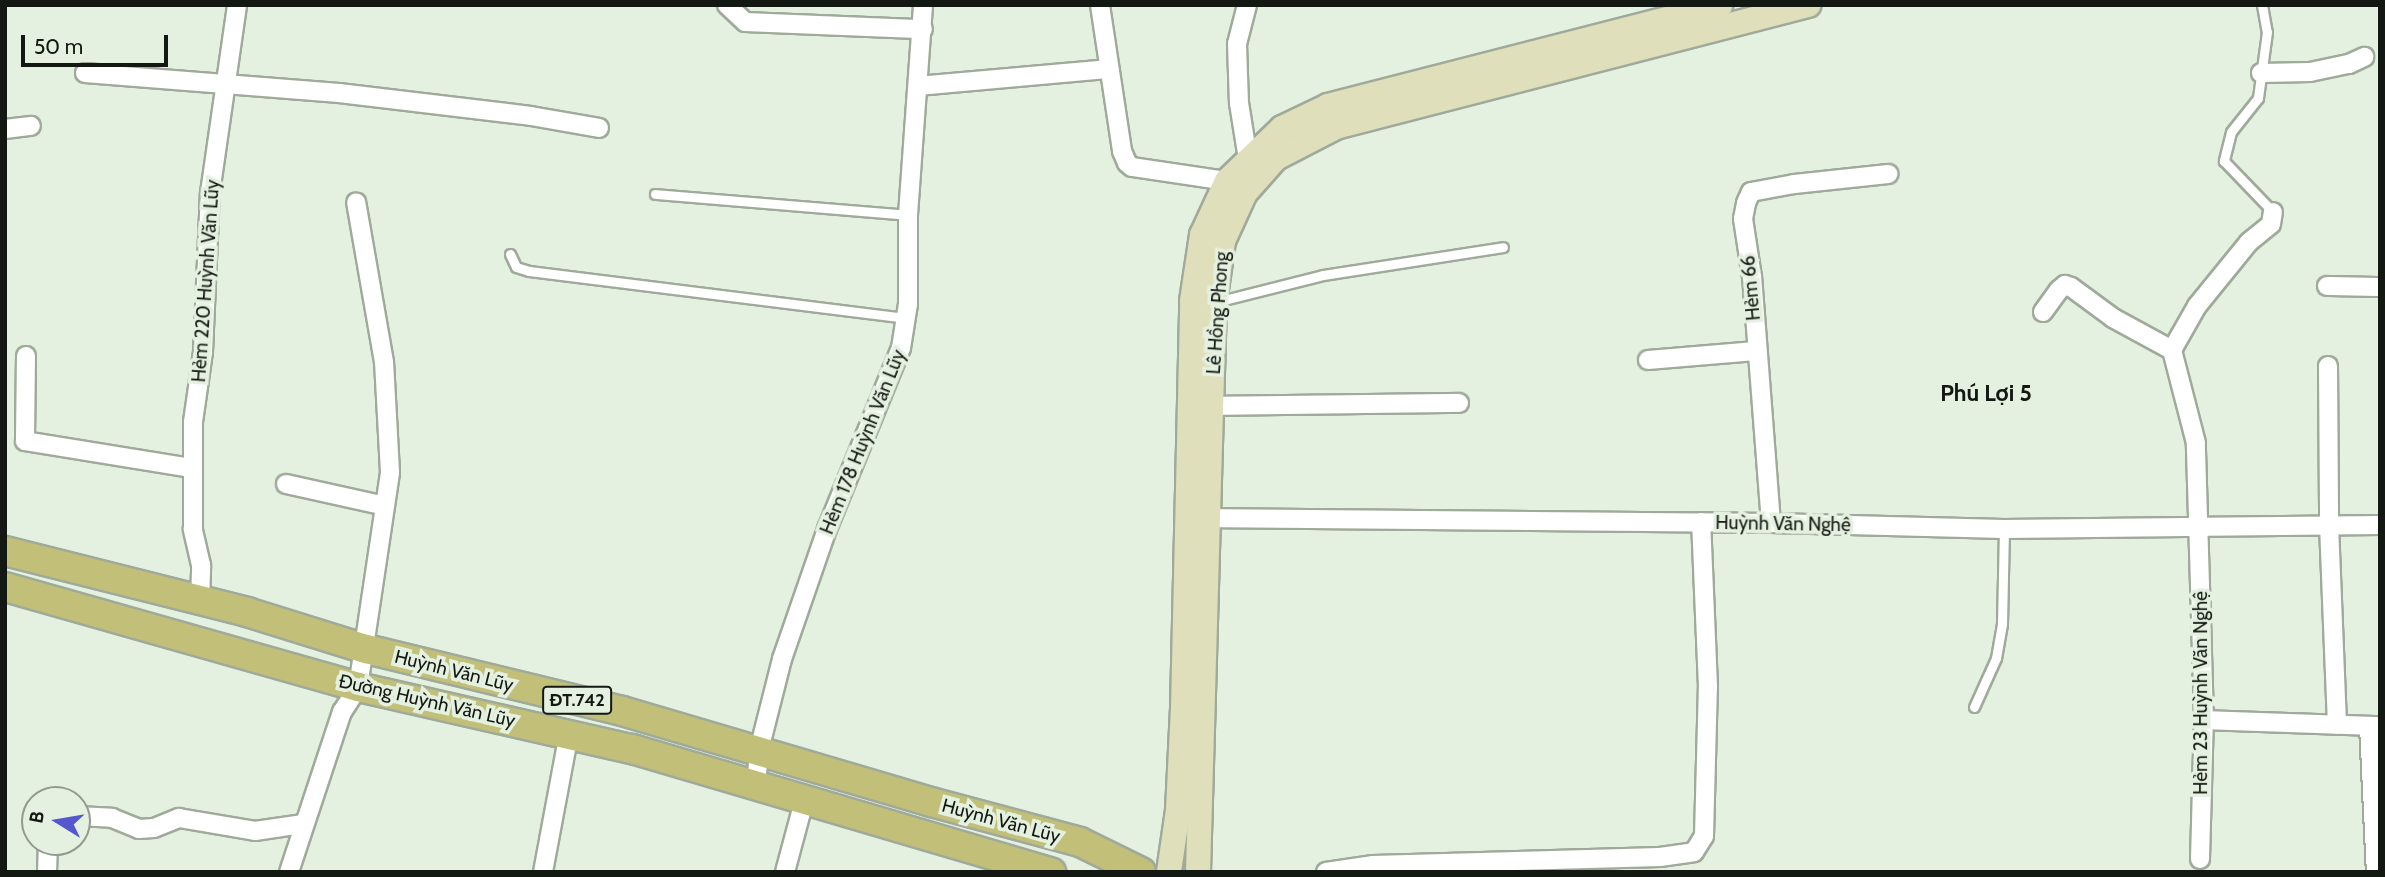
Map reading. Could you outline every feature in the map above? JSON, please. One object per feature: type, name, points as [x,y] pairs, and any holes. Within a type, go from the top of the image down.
[{"type":"main road","name":"Huỳnh Văn Lũy","points":[[5,551],[200,600],[366,649],[622,711],[931,802],[1080,842],[1141,872]]},
{"type":"main road","name":"Đường Huỳnh Văn Lũy","points":[[5,587],[358,687],[569,733],[1051,872]]},
{"type":"street","name":"Hẻm 220 Huỳnh Văn Lũy","points":[[200,600],[201,565],[192,529],[193,422],[203,352],[210,193],[237,5]]},
{"type":"street","points":[[727,5],[745,22],[850,24],[923,29]]},
{"type":"street","name":"Hẻm 178 Huỳnh Văn Lũy","points":[[756,786],[759,750],[782,659],[828,529],[901,348],[907,318],[908,215],[923,5]]},
{"type":"street","points":[[1100,5],[1126,163],[1132,167],[1227,181]]},
{"type":"street","points":[[1247,5],[1237,44],[1240,103],[1248,159]]},
{"type":"street","name":"Lê Hồng Phong","points":[[1198,872],[1197,518],[1192,301],[1202,235],[1227,181],[1282,128],[1328,106],[1720,5]]},
{"type":"street","name":"Lê Hồng Phong","points":[[1170,872],[1178,810],[1197,518],[1212,406],[1214,303],[1223,241],[1245,193],[1276,158],[1336,127],[1808,5]]},
{"type":"street","points":[[2261,73],[2310,72],[2349,64],[2364,57]]},
{"type":"street","points":[[918,86],[1109,69]]},
{"type":"street","points":[[85,73],[224,82],[531,116],[599,128]]},
{"type":"street","points":[[5,129],[31,126]]},
{"type":"street","name":"Hẻm 66","points":[[1770,523],[1752,277],[1743,219],[1751,192],[1794,184],[1888,174]]},
{"type":"street","points":[[289,872],[342,712],[358,687],[366,649],[390,472],[384,362],[356,202]]},
{"type":"street","points":[[2043,312],[2065,285],[2113,318],[2172,350],[2197,306],[2249,242],[2271,224],[2273,212]]},
{"type":"street","points":[[2327,286],[2380,287]]},
{"type":"street","name":"Hẻm 23 Huỳnh Văn Nghệ","points":[[2172,350],[2196,443],[2204,720],[2200,859]]},
{"type":"street","points":[[1648,360],[1756,351]]},
{"type":"street","points":[[26,356],[25,441],[191,468]]},
{"type":"street","points":[[2328,366],[2329,525],[2337,724]]},
{"type":"street","points":[[1212,406],[1459,403]]},
{"type":"street","points":[[286,484],[385,506]]},
{"type":"street","name":"Huỳnh Văn Nghệ","points":[[1197,518],[1701,522],[2004,529],[2380,525]]},
{"type":"street","points":[[1326,872],[1373,865],[1660,857],[1694,852],[1704,836],[1707,727],[1701,522]]},
{"type":"street","points":[[2204,720],[2374,726],[2376,872]]},
{"type":"street","points":[[543,872],[569,733]]},
{"type":"street","points":[[785,872],[804,801]]},
{"type":"street","points":[[91,817],[112,818],[139,829],[154,828],[179,818],[255,831],[303,824]]},
{"type":"lane","points":[[2262,5],[2267,32],[2258,98],[2231,132],[2224,161],[2273,212]]},
{"type":"lane","points":[[655,194],[908,215]]},
{"type":"lane","points":[[1214,303],[1323,275],[1503,247]]},
{"type":"lane","points":[[510,254],[516,267],[529,271],[907,318]]},
{"type":"lane","points":[[1974,707],[1996,658],[2002,625],[2004,529]]},
{"type":"district","name":"Phú Lợi 5","points":[[1986,393]]}]
